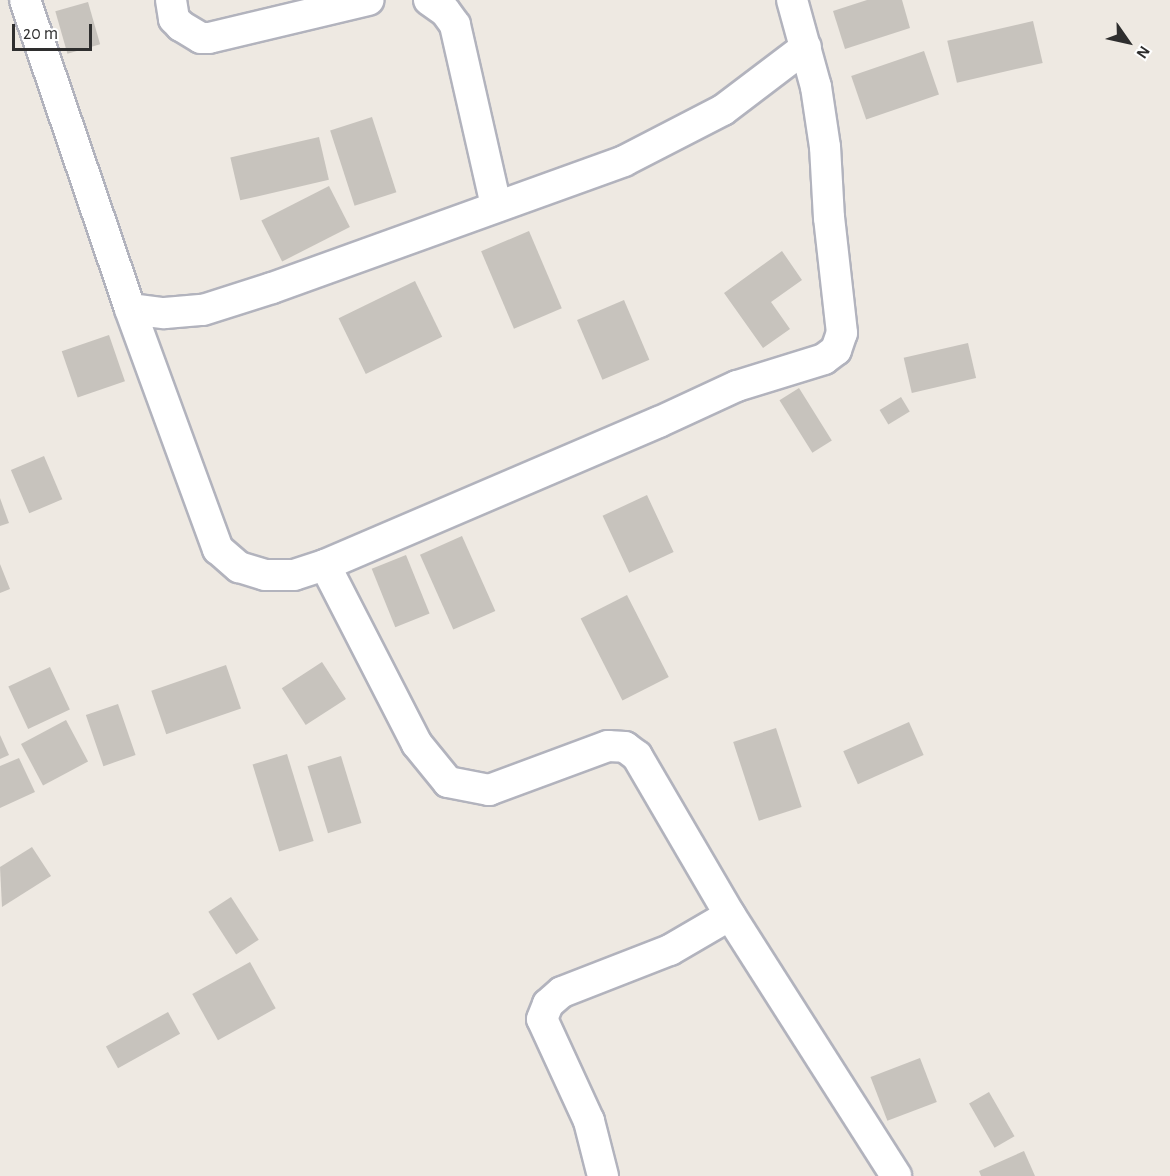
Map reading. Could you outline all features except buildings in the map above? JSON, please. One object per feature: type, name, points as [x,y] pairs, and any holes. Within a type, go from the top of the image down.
[{"type":"street","points":[[25,0],[130,309],[218,549],[238,567],[265,575],[294,575],[325,565],[659,422],[737,386],[824,359],[836,350],[842,333],[829,218],[825,147],[816,87],[792,0]]},
{"type":"street","points":[[171,0],[174,19],[201,38],[369,0]]},
{"type":"street","points":[[429,0],[445,11],[455,25],[496,206]]},
{"type":"street","points":[[130,309],[165,313],[203,310],[272,288],[624,161],[723,110],[806,47]]},
{"type":"street","points":[[325,565],[417,744],[448,782],[489,790],[608,747],[625,747],[637,756],[730,915],[896,1176]]},
{"type":"street","points":[[603,1176],[589,1121],[542,1019],[548,1004],[562,992],[670,950],[730,915]]}]
